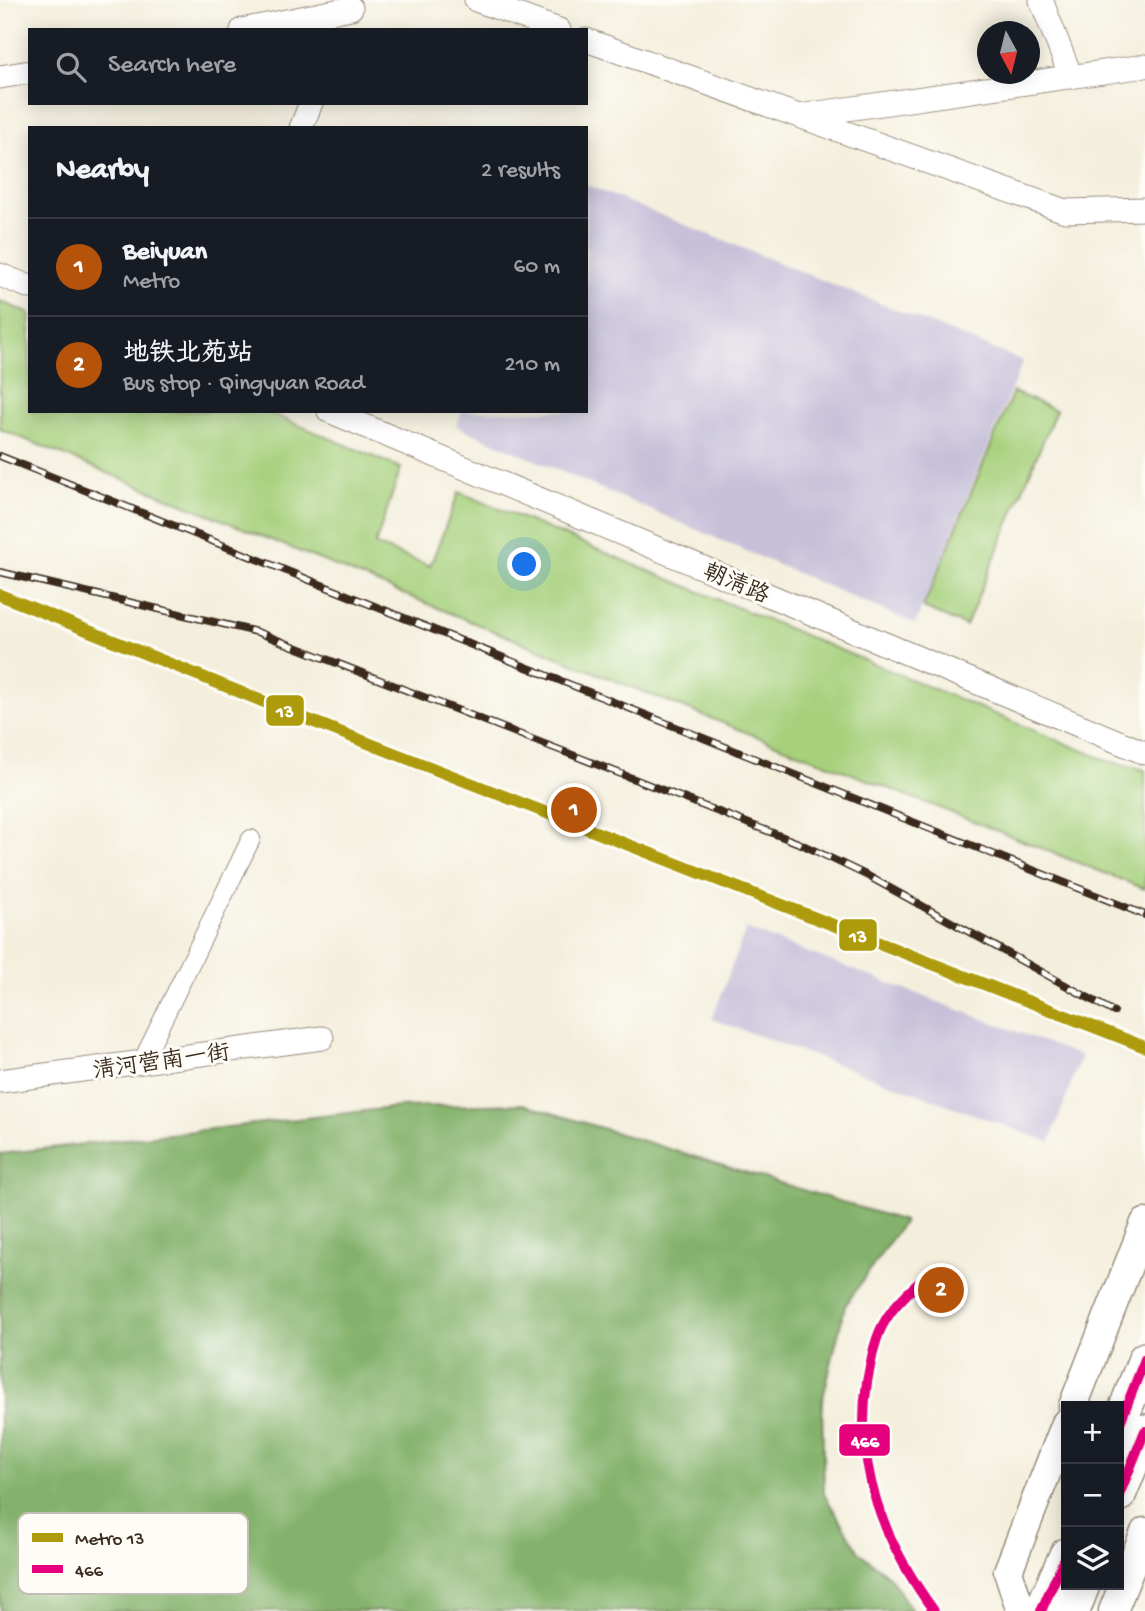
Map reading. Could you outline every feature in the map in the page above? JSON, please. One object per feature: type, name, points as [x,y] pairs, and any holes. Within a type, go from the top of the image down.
[{"type":"main road","points":[[1124,1412],[1145,1359]]},
{"type":"main road","points":[[1124,1482],[1145,1431]]},
{"type":"main road","points":[[1041,1611],[1061,1566]]},
{"type":"main road","points":[[1073,1611],[1081,1590]]},
{"type":"street","points":[[476,0],[553,28]]},
{"type":"street","points":[[1041,0],[1071,77]]},
{"type":"street","points":[[251,28],[353,4]]},
{"type":"street","points":[[343,28],[353,4]]},
{"type":"street","points":[[588,41],[1065,211],[1145,209]]},
{"type":"street","points":[[800,116],[1145,66]]},
{"type":"street","points":[[0,77],[28,72]]},
{"type":"street","points":[[302,126],[311,105]]},
{"type":"street","points":[[0,275],[28,286]]},
{"type":"street","name":"朝清路","points":[[334,413],[1145,753]]},
{"type":"street","points":[[142,1062],[251,839]]},
{"type":"street","name":"清河营南一街","points":[[0,1081],[322,1038]]},
{"type":"street","points":[[1075,1401],[1145,1223]]},
{"type":"street","points":[[1021,1611],[1008,1571],[1061,1436]]},
{"type":"street","points":[[1113,1611],[1145,1532]]},
{"type":"shaded area","points":[[588,186],[1023,361],[915,624],[456,426],[461,413],[588,413]]},
{"type":"shaded area","points":[[746,929],[1081,1056],[1050,1142],[712,1019]]},
{"type":"green space","points":[[0,301],[28,313],[28,413],[270,413],[401,468],[375,545],[430,566],[459,492],[1108,761],[1145,770],[1145,889],[626,685],[0,429]]},
{"type":"green space","points":[[1013,392],[1056,410],[966,626],[923,608]]},
{"type":"green space","points":[[523,1104],[904,1221],[845,1306],[822,1402],[824,1494],[859,1552],[890,1577],[912,1611],[0,1611],[0,1154],[399,1107]]},
{"type":"railway","points":[[0,456],[1145,915]]},
{"type":"railway","points":[[0,572],[257,632],[801,844],[868,876],[1114,1012]]},
{"type":"metro line","name":"13","points":[[0,595],[304,718],[1145,1047]]},
{"type":"transit line","name":"466","points":[[929,1274],[900,1301],[881,1328],[867,1382],[864,1414],[869,1474],[877,1503],[901,1558],[934,1611]]},
{"type":"transit line","name":"466","points":[[1124,1412],[1145,1359]]},
{"type":"transit line","name":"466","points":[[1124,1483],[1145,1431]]},
{"type":"transit line","name":"466","points":[[1041,1611],[1061,1566]]},
{"type":"place","name":"Beiyuan","points":[[574,810]]},
{"type":"place","name":"地铁北苑站","points":[[941,1290]]}]
